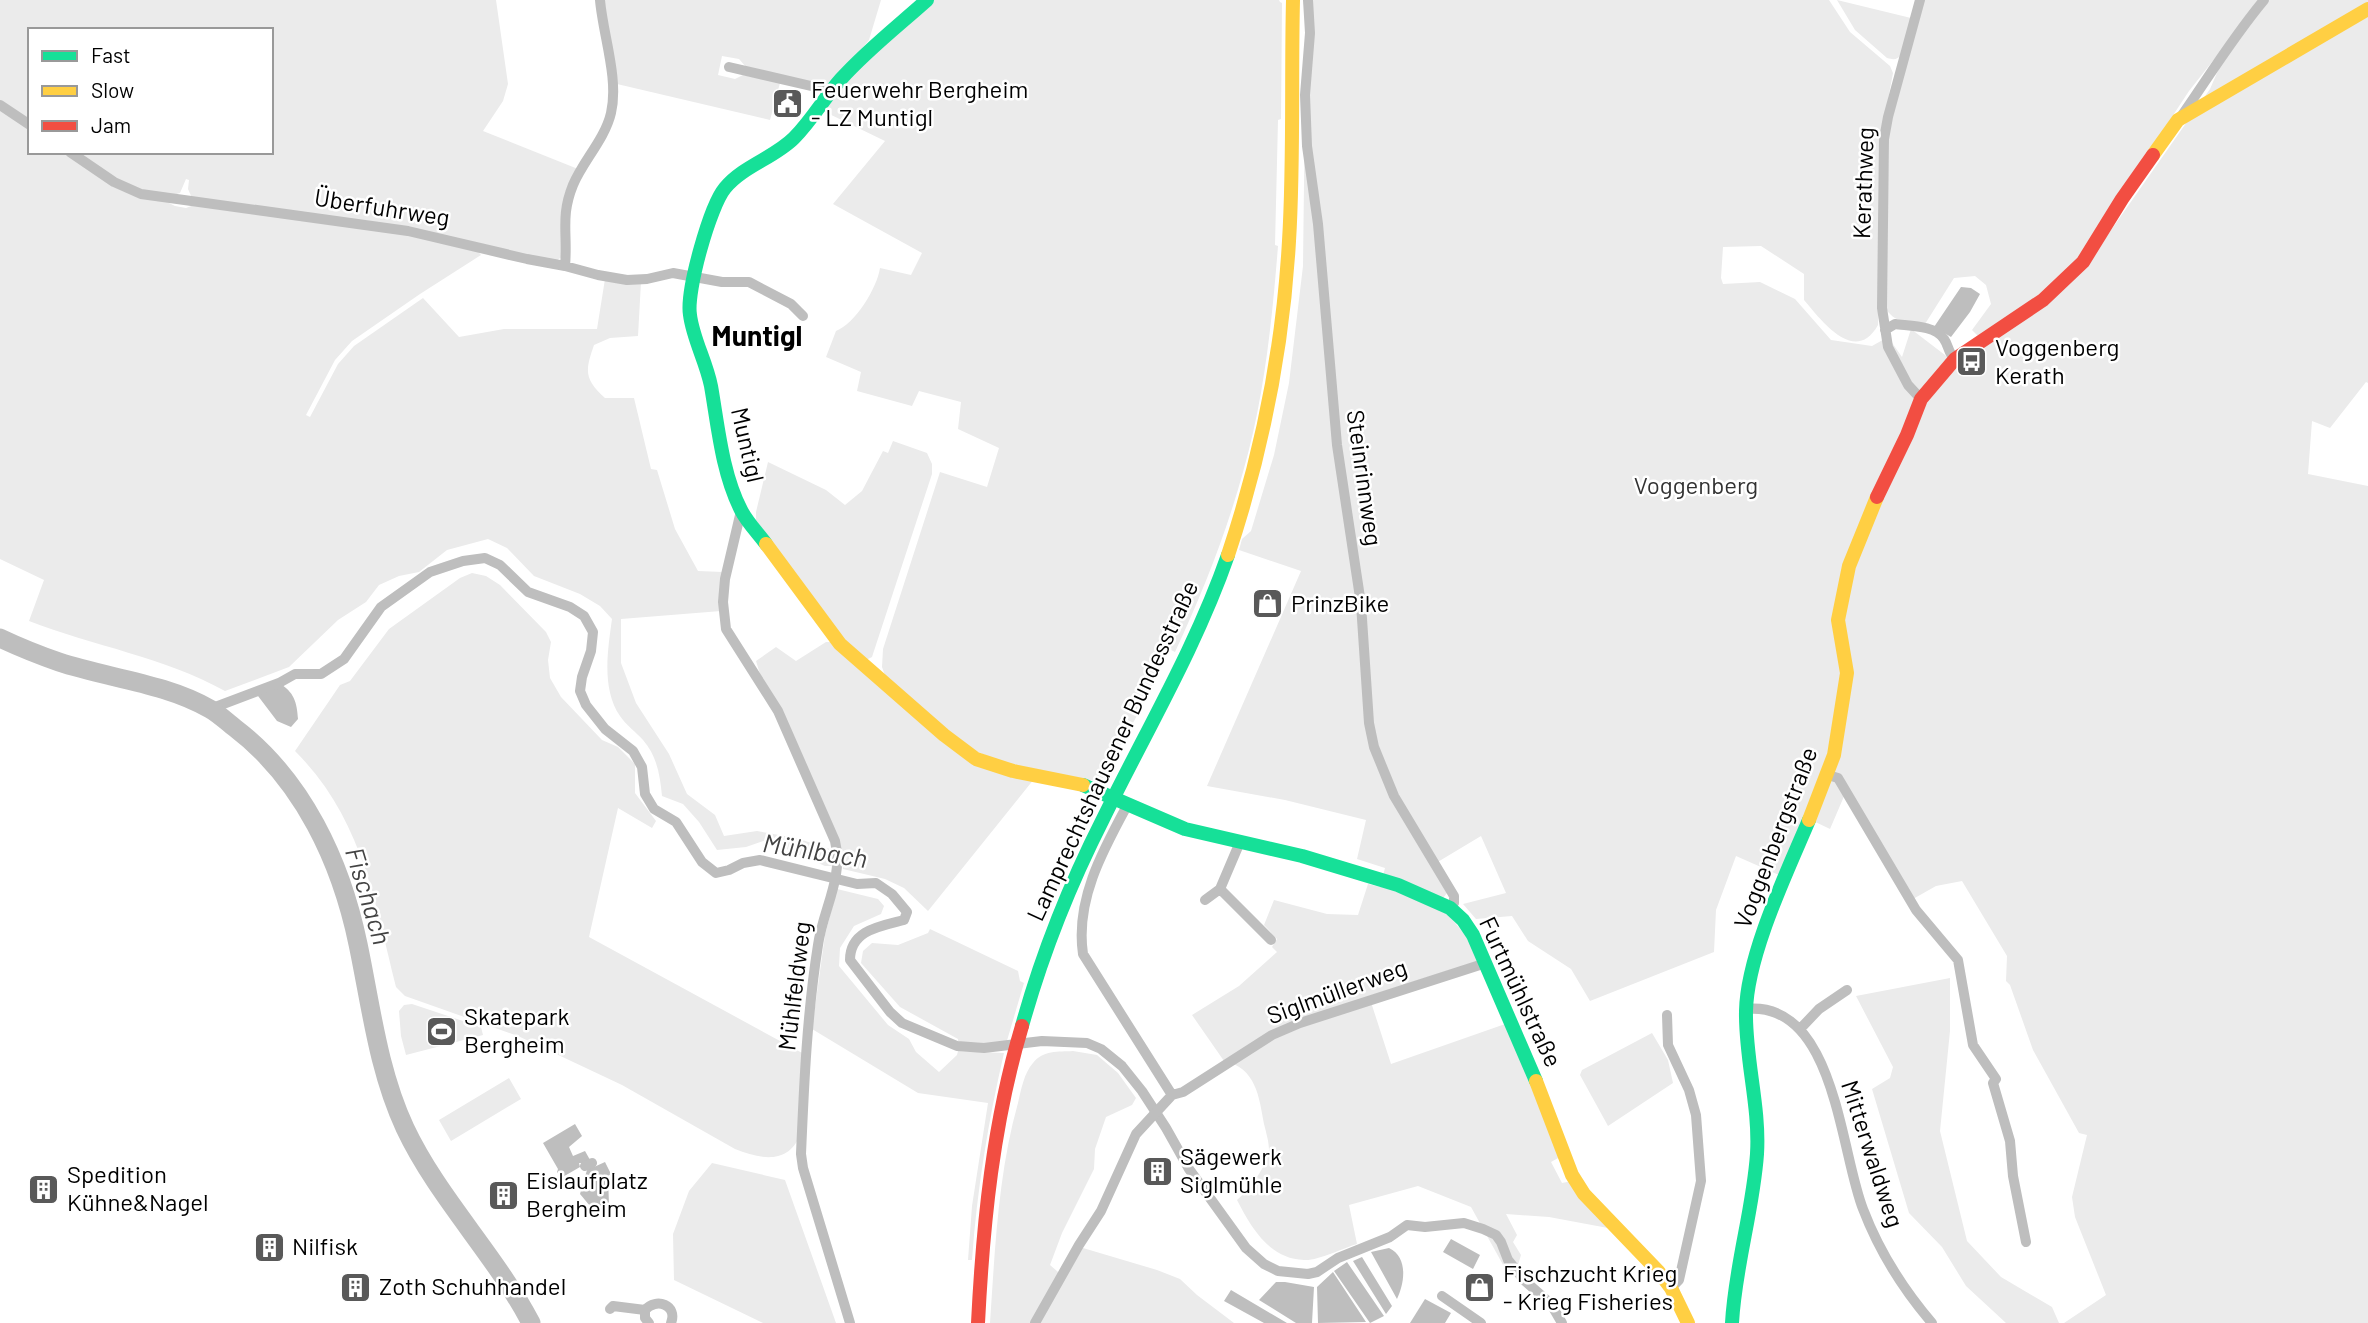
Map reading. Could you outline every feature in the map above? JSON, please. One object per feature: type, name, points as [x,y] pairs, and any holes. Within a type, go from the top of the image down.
[{"type":"street","points":[[565,265],[565,211],[574,184],[606,129],[614,98],[600,0]]},
{"type":"street","name":"Muntigl","points":[[927,0],[901,25],[869,49],[793,139],[723,190],[708,230],[688,305],[708,368],[722,453],[741,511],[840,645],[976,759],[1013,771],[1090,786],[1113,797]]},
{"type":"street","name":"Lamprechtshausener Bundesstraße","points":[[978,1323],[986,1207],[1000,1118],[1021,1030],[1055,927],[1076,874],[1185,660],[1222,571],[1254,473],[1266,420],[1284,309],[1290,211],[1293,0]]},
{"type":"street","name":"Steinrinnweg","points":[[1308,0],[1310,33],[1305,95],[1307,146],[1318,224],[1337,445],[1361,604],[1368,723],[1378,759],[1394,796],[1454,896],[1454,904],[1450,908]]},
{"type":"street","name":"Kerathweg","points":[[1920,0],[1884,139],[1882,308],[1888,347],[1908,385],[1921,399]]},
{"type":"street","points":[[2178,120],[2218,60],[2264,0]]},
{"type":"street","name":"Voggenbergstraße","points":[[1732,1323],[1732,1302],[1757,1154],[1758,1118],[1748,1052],[1746,1009],[1751,973],[1776,900],[1828,775],[1836,746],[1847,673],[1838,620],[1849,566],[1871,509],[1907,435],[1921,399],[1955,359],[2033,307],[2083,262],[2122,199],[2178,120],[2368,9]]},
{"type":"street","points":[[729,67],[824,89],[830,93]]},
{"type":"street","points":[[0,105],[28,124]]},
{"type":"street","name":"Überfuhrweg","points":[[73,154],[114,182],[141,194],[408,231],[627,280],[673,273],[722,282],[750,282],[791,304],[803,316]]},
{"type":"street","points":[[1885,330],[1895,324],[1939,333],[1955,359]]},
{"type":"street","name":"Mühlfeldweg","points":[[741,511],[723,602],[726,629],[778,711],[835,841],[838,868],[818,944],[808,1020],[801,1154],[850,1323]]},
{"type":"street","points":[[1828,775],[1838,778],[1916,909],[1958,960],[1973,1045],[1996,1079],[1993,1083],[2010,1141],[2013,1176],[2026,1242]]},
{"type":"street","name":"Furtmühlstraße","points":[[1113,797],[1185,829],[1357,872],[1398,885],[1450,908],[1463,920],[1473,935],[1486,963],[1542,1095],[1572,1175],[1584,1194],[1640,1250],[1671,1288],[1688,1323]]},
{"type":"street","points":[[1128,804],[1096,867],[1087,892],[1080,935],[1083,954],[1172,1095]]},
{"type":"street","points":[[1205,900],[1220,889],[1240,842]]},
{"type":"street","points":[[1220,889],[1271,940]]},
{"type":"street","name":"Siglmüllerweg","points":[[1035,1323],[1101,1211],[1136,1134],[1172,1095],[1183,1092],[1272,1035],[1300,1023],[1486,963]]},
{"type":"street","points":[[1800,1029],[1819,1009],[1847,990]]},
{"type":"street","name":"Mitterwaldweg","points":[[1746,1009],[1758,1007],[1772,1011],[1800,1029],[1820,1062],[1833,1096],[1862,1206],[1874,1235],[1906,1292],[1932,1323]]},
{"type":"street","points":[[1667,1015],[1668,1045],[1689,1090],[1696,1115],[1701,1181],[1679,1280],[1671,1288]]},
{"type":"street","points":[[1442,1296],[1481,1323]]},
{"type":"street","points":[[649,1323],[645,1318],[645,1310],[655,1303],[667,1306],[674,1315],[672,1323]]},
{"type":"street","points":[[610,1309],[613,1306],[645,1310]]},
{"type":"green space","points":[[0,0],[496,0],[508,84],[503,101],[483,131],[578,169],[563,256],[556,261],[192,198],[188,189],[189,180],[186,179],[180,193],[154,194],[126,183],[79,154],[273,154],[273,28],[28,28],[28,120],[0,102]]},
{"type":"green space","points":[[603,0],[881,0],[869,40],[835,81],[825,85],[746,67],[739,59],[722,56],[718,75],[735,79],[743,75],[780,83],[770,120],[617,84]]},
{"type":"green space","points":[[931,0],[1279,0],[1282,3],[1281,119],[1278,120],[1275,245],[1278,246],[1266,360],[1250,444],[1221,541],[1185,630],[1175,652],[1169,649],[1146,699],[1101,782],[1011,766],[973,750],[887,681],[882,667],[883,649],[940,472],[987,487],[999,448],[958,429],[961,402],[919,391],[912,406],[857,391],[861,372],[826,357],[836,331],[850,321],[870,295],[880,268],[911,275],[922,253],[833,204],[885,141],[821,110],[839,86]]},
{"type":"green space","name":"Voggenberg","points":[[1303,0],[1829,0],[1850,32],[1890,66],[1893,73],[1885,115],[1878,325],[1869,337],[1859,341],[1839,335],[1829,328],[1804,300],[1804,274],[1761,246],[1723,247],[1723,284],[1760,282],[1795,299],[1831,340],[1872,346],[1888,337],[1902,357],[1911,329],[1958,365],[2081,273],[2210,89],[2234,34],[2189,91],[2079,258],[2038,298],[1979,337],[1972,330],[1991,304],[1986,285],[1975,276],[1954,278],[1925,324],[1897,319],[1885,307],[1889,130],[1924,0],[2368,0],[2368,383],[2366,382],[2330,428],[2312,421],[2308,474],[2368,486],[2368,1323],[2064,1323],[2106,1295],[2075,1217],[2072,1197],[2087,1135],[2079,1133],[2033,1050],[2010,985],[2006,981],[2007,956],[1962,881],[1936,886],[1913,899],[1845,794],[1830,829],[1805,817],[1779,875],[1736,856],[1716,910],[1714,952],[1590,1001],[1571,969],[1528,941],[1512,916],[1476,919],[1463,904],[1506,893],[1481,836],[1431,866],[1447,893],[1437,906],[1456,924],[1481,960],[1369,996],[1391,1064],[1508,1023],[1560,1157],[1551,1162],[1562,1183],[1572,1181],[1608,1228],[1549,1217],[1506,1214],[1517,1235],[1513,1242],[1521,1255],[1518,1265],[1507,1272],[1471,1207],[1418,1186],[1349,1205],[1357,1244],[1316,1258],[1304,1260],[1281,1254],[1271,1248],[1255,1231],[1237,1200],[1257,1177],[1268,1156],[1268,1140],[1258,1094],[1243,1070],[1224,1061],[1192,1015],[1239,986],[1277,952],[1272,947],[1277,939],[1264,925],[1274,900],[1327,914],[1358,915],[1368,884],[1380,887],[1385,868],[1357,859],[1366,820],[1285,800],[1207,786],[1301,571],[1239,550],[1242,539],[1251,531],[1274,455],[1289,383],[1303,266],[1306,19]]},
{"type":"green space","points":[[1837,0],[1911,18],[1902,54],[1895,59],[1887,58],[1855,30]]},
{"type":"green space","points":[[0,109],[28,127],[28,154],[69,154],[175,206],[186,208],[194,205],[392,231],[475,248],[481,255],[352,341],[335,360],[306,415],[310,417],[338,364],[354,346],[423,298],[459,337],[504,329],[597,329],[605,279],[641,282],[638,336],[610,338],[594,345],[588,374],[593,385],[605,398],[634,398],[651,469],[657,470],[675,529],[698,571],[723,572],[721,611],[621,619],[621,663],[636,703],[669,754],[687,794],[715,815],[724,836],[757,831],[796,838],[833,850],[835,866],[825,866],[766,840],[746,847],[717,850],[699,822],[683,804],[662,796],[659,773],[652,753],[622,719],[614,705],[607,668],[612,619],[600,606],[580,594],[534,576],[507,548],[488,539],[447,550],[419,572],[399,576],[379,585],[366,602],[338,620],[289,667],[225,691],[178,669],[29,621],[44,580],[0,559]]},
{"type":"green space","points":[[893,441],[927,453],[932,464],[932,474],[872,657],[866,660],[841,640],[756,520],[756,512],[768,462],[826,490],[845,505],[862,491],[883,451],[888,453]]},
{"type":"green space","points":[[472,573],[486,576],[500,585],[546,632],[551,642],[548,660],[550,678],[561,697],[602,740],[618,747],[635,764],[635,793],[656,821],[652,828],[618,808],[589,937],[804,1054],[800,1135],[795,1145],[781,1155],[763,1157],[735,1149],[622,1085],[518,1036],[405,996],[396,987],[372,891],[351,832],[318,777],[295,751],[340,685],[350,681],[389,629],[460,578]]},
{"type":"green space","points":[[826,642],[831,642],[952,746],[1034,779],[928,911],[904,888],[885,879],[843,869],[843,856],[838,840],[760,674],[756,661],[776,647],[796,661]]},
{"type":"green space","points":[[837,889],[878,899],[884,906],[881,914],[854,926],[840,948],[839,966],[888,1025],[909,1039],[916,1052],[939,1072],[958,1051],[1004,1053],[984,1156],[972,1260],[968,1260],[972,1206],[988,1103],[918,1093],[812,1029],[825,935]]},
{"type":"green space","points":[[930,929],[1018,971],[1020,981],[1024,983],[1006,1044],[958,1042],[958,1039],[900,1007],[861,963],[863,951],[872,943],[898,945],[928,933]]},
{"type":"green space","points":[[1950,978],[1950,1031],[1940,1131],[1967,1241],[2001,1277],[2052,1307],[2059,1323],[2006,1323],[1966,1286],[1942,1247],[1909,1213],[1872,1089],[1890,1078],[1893,1067],[1856,996]]},
{"type":"green space","name":"Skatepark Bergheim","points":[[412,1004],[481,1027],[483,1035],[406,1055],[399,1011],[404,1005]]},
{"type":"green space","points":[[1652,1033],[1668,1060],[1673,1083],[1608,1126],[1580,1075],[1582,1070]]},
{"type":"green space","points":[[1073,1051],[1097,1055],[1118,1073],[1136,1098],[1132,1105],[1106,1117],[1095,1149],[1094,1169],[1062,1233],[1050,1265],[1065,1278],[1083,1248],[1157,1270],[1180,1279],[1234,1323],[990,1323],[1002,1185],[1011,1130],[1023,1082],[1030,1067],[1041,1056],[1051,1052]]},
{"type":"green space","points":[[509,1078],[521,1099],[451,1141],[439,1120]]},
{"type":"green space","points":[[712,1163],[785,1180],[836,1323],[763,1323],[674,1280],[673,1234],[689,1191]]},
{"type":"shaded area","points":[[1961,287],[1971,288],[1980,294],[1951,337],[1934,327]]},
{"type":"shaded area","points":[[279,683],[288,690],[296,703],[298,719],[291,727],[277,721],[255,692]]},
{"type":"shaded area","points":[[575,1124],[582,1136],[569,1147],[573,1156],[585,1151],[594,1167],[605,1162],[611,1174],[608,1176],[609,1205],[603,1213],[593,1208],[580,1194],[587,1170],[582,1163],[561,1178],[543,1143]]},
{"type":"shaded area","points":[[1451,1239],[1480,1255],[1473,1269],[1443,1252]]},
{"type":"shaded area","points":[[1389,1248],[1395,1252],[1402,1264],[1402,1285],[1397,1299],[1371,1252]]},
{"type":"shaded area","points":[[1362,1257],[1392,1306],[1386,1314],[1353,1261]]},
{"type":"shaded area","points":[[1347,1262],[1384,1316],[1370,1323],[1334,1271]]},
{"type":"shaded area","points":[[1333,1272],[1366,1322],[1318,1323],[1317,1287]]},
{"type":"shaded area","points":[[1276,1282],[1314,1287],[1312,1323],[1296,1323],[1259,1300]]},
{"type":"shaded area","points":[[1231,1290],[1287,1323],[1264,1323],[1224,1301]]},
{"type":"shaded area","points":[[1425,1299],[1451,1313],[1445,1323],[1410,1323]]},
{"type":"waterway","name":"Mühlbach","points":[[210,709],[279,683],[295,674],[321,674],[344,659],[381,607],[430,572],[463,561],[485,558],[500,565],[528,592],[570,607],[584,616],[593,632],[591,651],[580,691],[586,705],[605,729],[633,751],[642,767],[645,794],[654,809],[676,822],[702,862],[716,873],[760,860],[857,884],[876,883],[892,894],[907,912],[904,920],[877,927],[861,936],[851,950],[850,960],[890,1012],[902,1023],[957,1046],[984,1048],[1042,1041],[1087,1043],[1101,1049],[1122,1066],[1142,1091],[1189,1169],[1246,1248],[1264,1264],[1278,1271],[1308,1274],[1317,1272],[1338,1258],[1390,1237],[1407,1225],[1425,1227],[1464,1223],[1496,1235],[1508,1260],[1525,1281],[1551,1304],[1562,1323]]},
{"type":"waterway","name":"Fischach","points":[[0,638],[77,668],[155,687],[193,700],[235,728],[281,772],[316,825],[341,883],[351,913],[388,1084],[405,1128],[418,1154],[501,1273],[531,1323]]},
{"type":"traffic: fast","points":[[766,544],[743,514],[729,481],[709,377],[692,324],[690,303],[700,249],[719,198],[732,180],[794,138],[851,68],[927,0]]},
{"type":"traffic: fast","points":[[1022,1026],[1047,947],[1079,869],[1186,656],[1228,555]]},
{"type":"traffic: fast","points":[[1083,785],[1185,829],[1302,856],[1398,885],[1450,908],[1463,920],[1473,935],[1536,1081]]},
{"type":"traffic: fast","points":[[1732,1323],[1757,1154],[1756,1118],[1746,1029],[1748,989],[1770,914],[1809,820]]},
{"type":"traffic: slow","points":[[1228,555],[1261,439],[1282,321],[1291,211],[1293,0]]},
{"type":"traffic: slow","points":[[2153,155],[2178,120],[2368,9]]},
{"type":"traffic: slow","points":[[1809,820],[1834,755],[1847,673],[1838,620],[1849,566],[1877,497]]},
{"type":"traffic: slow","points":[[766,544],[840,644],[944,735],[976,759],[1013,771],[1083,785]]},
{"type":"traffic: slow","points":[[1536,1081],[1572,1175],[1584,1194],[1658,1271],[1671,1288],[1688,1323]]},
{"type":"traffic: jam","points":[[1877,497],[1921,399],[1955,359],[2043,300],[2083,262],[2153,155]]},
{"type":"traffic: jam","points":[[978,1323],[991,1173],[1004,1099],[1022,1026]]},
{"type":"place","name":"Feuerwehr Bergheim - LZ Muntigl","points":[[788,104]]},
{"type":"place","name":"Voggenberg Kerath","points":[[1972,362]]},
{"type":"place","name":"PrinzBike","points":[[1268,604]]},
{"type":"place","name":"Skatepark Bergheim","points":[[441,1031]]},
{"type":"place","name":"Sägewerk Siglmühle","points":[[1157,1171]]},
{"type":"place","name":"Spedition Kühne&Nagel","points":[[44,1189]]},
{"type":"place","name":"Eislaufplatz Bergheim","points":[[503,1195]]},
{"type":"place","name":"Nilfisk","points":[[269,1247]]},
{"type":"place","name":"Zoth Schuhhandel","points":[[356,1287]]},
{"type":"place","name":"Fischzucht Krieg - Krieg Fisheries","points":[[1480,1288]]},
{"type":"district","name":"Muntigl","points":[[757,336]]}]
